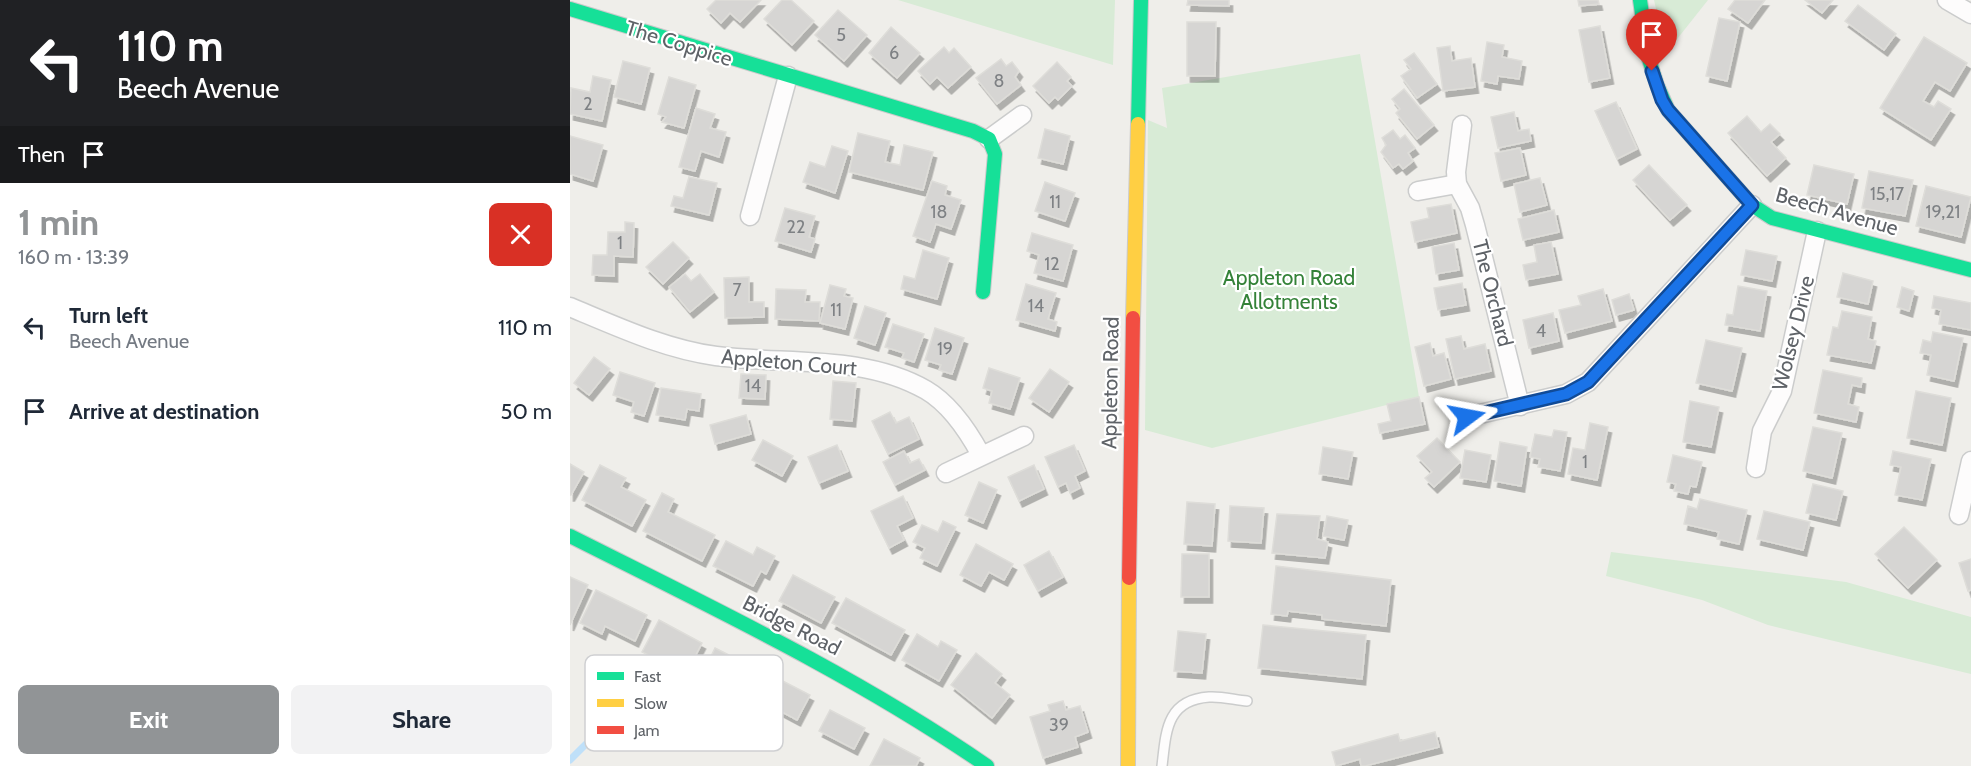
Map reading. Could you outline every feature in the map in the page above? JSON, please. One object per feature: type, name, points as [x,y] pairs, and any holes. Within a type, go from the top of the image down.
[{"type":"street","name":"Appleton Road","points":[[1128,766],[1132,317],[1141,0]]},
{"type":"street","name":"Beech Avenue","points":[[1640,0],[1652,71],[1662,100],[1668,110],[1752,205],[1772,218],[1971,270]]},
{"type":"street","points":[[1947,0],[1971,15]]},
{"type":"street","name":"The Coppice","points":[[570,9],[973,131],[989,139]]},
{"type":"street","points":[[750,216],[788,76]]},
{"type":"street","points":[[983,292],[995,154],[989,139],[1022,115]]},
{"type":"street","name":"The Orchard","points":[[1462,125],[1456,172],[1457,184],[1470,208],[1475,225],[1520,406]]},
{"type":"street","points":[[1418,191],[1457,184]]},
{"type":"street","points":[[1467,417],[1566,394],[1588,382],[1752,205]]},
{"type":"street","name":"Wolsey Drive","points":[[1756,468],[1762,431],[1782,391],[1817,231]]},
{"type":"street","name":"Appleton Court","points":[[570,307],[654,341],[681,349],[717,356],[835,364],[871,369],[900,378],[928,391],[951,411],[970,434],[981,455]]},
{"type":"street","points":[[946,473],[1024,436]]},
{"type":"street","points":[[1959,515],[1971,461]]},
{"type":"street","name":"Bridge Road","points":[[570,536],[832,669],[919,718],[987,766]]},
{"type":"lane","points":[[1161,766],[1168,725],[1176,710],[1186,702],[1209,697],[1247,701]]},
{"type":"green space","points":[[898,0],[1115,0],[1113,65]]},
{"type":"green space","points":[[1654,0],[1708,0],[1666,53]]},
{"type":"green space","name":"Appleton Road Allotments","points":[[1360,54],[1419,397],[1212,448],[1145,430],[1148,120],[1167,128],[1162,88]]},
{"type":"green space","points":[[1611,552],[1846,582],[1971,617],[1971,674],[1768,625],[1702,600],[1606,576]]},
{"type":"building","points":[[716,0],[761,0],[740,22],[730,13],[721,23],[707,9]]},
{"type":"building","points":[[782,0],[791,0],[814,21],[792,45],[764,19]]},
{"type":"building","points":[[1188,0],[1229,0],[1229,6],[1187,5]]},
{"type":"building","points":[[1578,0],[1598,0],[1599,4],[1579,6]]},
{"type":"building","points":[[1735,0],[1765,0],[1748,23],[1728,9]]},
{"type":"building","points":[[1805,0],[1833,0],[1822,13]]},
{"type":"building","points":[[1858,5],[1896,34],[1884,50],[1845,21]]},
{"type":"building","points":[[838,10],[867,35],[844,61],[815,35]]},
{"type":"building","points":[[1719,18],[1740,22],[1727,81],[1706,76]]},
{"type":"building","points":[[1187,22],[1216,22],[1215,76],[1187,76]]},
{"type":"building","points":[[1600,26],[1610,78],[1589,82],[1579,30]]},
{"type":"building","points":[[891,27],[920,53],[897,78],[869,53]]},
{"type":"building","points":[[1924,37],[1967,63],[1950,91],[1935,82],[1923,101],[1934,107],[1938,101],[1951,109],[1931,140],[1880,108]]},
{"type":"building","points":[[1487,42],[1504,45],[1502,57],[1522,61],[1519,79],[1498,76],[1497,84],[1481,81]]},
{"type":"building","points":[[1450,46],[1452,61],[1471,58],[1475,87],[1443,91],[1437,48]]},
{"type":"building","points":[[944,47],[949,53],[954,48],[971,67],[948,88],[937,77],[930,84],[918,71]]},
{"type":"building","points":[[1414,53],[1437,84],[1417,98],[1401,76],[1411,69],[1404,60]]},
{"type":"building","points":[[1001,59],[1006,66],[1012,62],[1019,71],[1015,77],[1021,85],[997,104],[976,78]]},
{"type":"building","points":[[623,61],[650,68],[641,104],[614,97]]},
{"type":"building","points":[[1057,62],[1071,77],[1067,81],[1072,86],[1058,100],[1055,97],[1049,103],[1033,86]]},
{"type":"building","points":[[593,76],[611,80],[602,121],[570,114],[571,88],[590,92]]},
{"type":"building","points":[[669,77],[696,85],[684,128],[662,122],[666,117],[658,114]]},
{"type":"building","points":[[1404,89],[1434,125],[1417,139],[1396,113],[1400,109],[1392,99]]},
{"type":"building","points":[[1616,102],[1637,149],[1617,159],[1595,111]]},
{"type":"building","points":[[696,108],[715,114],[710,128],[726,132],[719,157],[701,151],[695,171],[679,167]]},
{"type":"building","points":[[1514,112],[1518,131],[1529,129],[1531,141],[1498,148],[1491,117]]},
{"type":"building","points":[[1747,116],[1761,132],[1770,124],[1780,134],[1771,142],[1786,158],[1767,176],[1728,133]]},
{"type":"building","points":[[1045,129],[1070,136],[1063,164],[1038,158]]},
{"type":"building","points":[[1393,130],[1400,139],[1405,135],[1415,148],[1408,153],[1413,161],[1403,169],[1399,164],[1393,168],[1381,152],[1386,145],[1382,138]]},
{"type":"building","points":[[858,133],[890,141],[885,162],[900,165],[904,145],[933,152],[923,190],[849,172]]},
{"type":"building","points":[[570,136],[603,145],[593,181],[570,174]]},
{"type":"building","points":[[832,146],[848,151],[835,193],[803,182],[810,162],[825,167]]},
{"type":"building","points":[[1520,148],[1526,175],[1501,181],[1495,153]]},
{"type":"building","points":[[1649,165],[1687,205],[1670,220],[1633,180]]},
{"type":"building","points":[[1814,165],[1854,174],[1847,204],[1807,195]]},
{"type":"building","points":[[1869,171],[1913,180],[1905,216],[1862,208]]},
{"type":"building","points":[[689,177],[717,183],[709,215],[671,206],[674,196],[683,198]]},
{"type":"building","points":[[1540,178],[1547,205],[1520,212],[1514,184]]},
{"type":"building","points":[[932,181],[947,186],[945,195],[961,200],[951,229],[936,224],[930,242],[913,236]]},
{"type":"building","points":[[1045,182],[1075,193],[1065,221],[1035,211]]},
{"type":"building","points":[[1926,186],[1971,197],[1961,237],[1916,226]]},
{"type":"building","points":[[1451,204],[1457,233],[1415,242],[1411,222],[1429,218],[1427,208]]},
{"type":"building","points":[[785,208],[815,216],[809,237],[815,239],[811,252],[775,241]]},
{"type":"building","points":[[1554,210],[1559,232],[1523,240],[1518,219]]},
{"type":"building","points":[[625,222],[634,223],[633,257],[614,256],[614,276],[592,275],[593,255],[607,255],[608,232],[625,232]]},
{"type":"building","points":[[1032,233],[1073,245],[1063,281],[1034,273],[1039,255],[1027,251]]},
{"type":"building","points":[[673,242],[689,258],[663,284],[646,267]]},
{"type":"building","points":[[1551,242],[1558,274],[1526,280],[1523,265],[1537,262],[1534,245]]},
{"type":"building","points":[[1454,243],[1459,270],[1436,274],[1432,247]]},
{"type":"building","points":[[923,250],[949,258],[937,299],[901,289],[904,276],[915,279]]},
{"type":"building","points":[[1746,250],[1777,256],[1772,281],[1741,275]]},
{"type":"building","points":[[1843,273],[1873,281],[1868,304],[1837,297]]},
{"type":"building","points":[[685,274],[691,281],[700,274],[714,292],[690,312],[669,287]]},
{"type":"building","points":[[749,277],[749,302],[764,302],[764,317],[725,318],[724,278]]},
{"type":"building","points":[[1462,283],[1466,305],[1438,310],[1434,288]]},
{"type":"building","points":[[1026,284],[1056,293],[1048,319],[1057,322],[1055,331],[1016,320]]},
{"type":"building","points":[[830,285],[846,289],[844,296],[853,298],[845,329],[820,323]]},
{"type":"building","points":[[1738,286],[1767,291],[1760,331],[1725,325],[1727,314],[1733,315]]},
{"type":"building","points":[[1902,287],[1914,291],[1909,311],[1897,307]]},
{"type":"building","points":[[776,289],[806,290],[805,302],[820,302],[819,321],[775,319]]},
{"type":"building","points":[[1603,289],[1612,321],[1565,333],[1559,310],[1581,305],[1578,296]]},
{"type":"building","points":[[1629,294],[1634,310],[1616,315],[1612,300]]},
{"type":"building","points":[[1934,296],[1971,303],[1971,330],[1939,324],[1941,310],[1932,308]]},
{"type":"building","points":[[865,306],[886,313],[875,345],[854,338]]},
{"type":"building","points":[[1842,311],[1872,317],[1868,339],[1876,341],[1871,363],[1827,355],[1833,327],[1838,328]]},
{"type":"building","points":[[1553,313],[1559,341],[1529,348],[1523,320]]},
{"type":"building","points":[[893,324],[924,334],[914,362],[902,358],[904,353],[885,347]]},
{"type":"building","points":[[935,328],[964,338],[952,374],[939,370],[941,365],[925,360]]},
{"type":"building","points":[[1933,332],[1963,338],[1954,381],[1927,375],[1931,355],[1920,353],[1923,340],[1931,342]]},
{"type":"building","points":[[1461,336],[1464,349],[1485,344],[1491,371],[1455,379],[1446,339]]},
{"type":"building","points":[[1706,340],[1742,348],[1732,391],[1696,383]]},
{"type":"building","points":[[1430,343],[1433,356],[1444,353],[1451,379],[1424,386],[1415,347]]},
{"type":"building","points":[[594,357],[610,369],[589,395],[574,383]]},
{"type":"building","points":[[989,368],[1020,378],[1010,409],[989,403],[992,391],[983,388]]},
{"type":"building","points":[[1050,369],[1069,382],[1049,412],[1029,398]]},
{"type":"building","points":[[1823,370],[1862,378],[1861,387],[1852,385],[1848,404],[1859,407],[1856,422],[1814,413]]},
{"type":"building","points":[[620,372],[655,383],[644,416],[631,412],[634,402],[613,395]]},
{"type":"building","points":[[741,374],[766,375],[765,399],[739,398]]},
{"type":"building","points":[[833,381],[856,383],[852,421],[830,419]]},
{"type":"building","points":[[661,388],[701,394],[699,411],[687,409],[685,420],[656,415]]},
{"type":"building","points":[[1916,391],[1951,398],[1942,445],[1907,438]]},
{"type":"building","points":[[1419,397],[1425,424],[1380,433],[1378,424],[1391,421],[1387,404]]},
{"type":"building","points":[[1690,401],[1719,407],[1711,447],[1683,442]]},
{"type":"building","points":[[890,412],[896,423],[909,417],[919,439],[888,454],[872,421]]},
{"type":"building","points":[[746,415],[751,434],[715,444],[710,425]]},
{"type":"building","points":[[1590,423],[1608,427],[1597,480],[1568,474],[1573,448],[1585,450]]},
{"type":"building","points":[[1813,427],[1842,433],[1832,478],[1803,471]]},
{"type":"building","points":[[1554,430],[1567,432],[1560,471],[1538,467],[1540,459],[1530,457],[1535,434],[1552,437]]},
{"type":"building","points":[[1437,438],[1460,462],[1434,487],[1425,478],[1432,472],[1417,456]]},
{"type":"building","points":[[763,440],[793,456],[782,476],[752,460]]},
{"type":"building","points":[[1500,442],[1527,447],[1521,486],[1494,481]]},
{"type":"building","points":[[837,445],[848,471],[819,483],[808,457]]},
{"type":"building","points":[[1074,445],[1085,471],[1075,476],[1080,488],[1070,493],[1066,483],[1058,487],[1045,457]]},
{"type":"building","points":[[1323,447],[1353,452],[1348,479],[1319,474]]},
{"type":"building","points":[[1465,450],[1491,455],[1486,482],[1460,478]]},
{"type":"building","points":[[904,451],[910,463],[919,459],[925,470],[895,485],[883,462]]},
{"type":"building","points":[[1893,451],[1931,459],[1922,500],[1895,495],[1901,467],[1890,465]]},
{"type":"building","points":[[1673,455],[1702,462],[1696,487],[1690,486],[1688,494],[1674,491],[1676,484],[1667,482]]},
{"type":"building","points":[[570,464],[584,472],[571,495],[570,495]]},
{"type":"building","points":[[600,465],[626,478],[621,487],[646,500],[632,526],[582,500]]},
{"type":"building","points":[[1034,465],[1044,489],[1019,501],[1008,477]]},
{"type":"building","points":[[979,482],[997,490],[983,523],[965,515]]},
{"type":"building","points":[[1813,484],[1843,491],[1836,520],[1806,513]]},
{"type":"building","points":[[662,493],[674,499],[668,512],[715,535],[702,561],[643,531]]},
{"type":"building","points":[[903,496],[913,518],[897,526],[904,540],[889,548],[871,511]]},
{"type":"building","points":[[1700,499],[1747,510],[1739,544],[1717,539],[1719,532],[1684,524],[1688,506],[1697,509]]},
{"type":"building","points":[[1187,502],[1215,504],[1212,546],[1184,544]]},
{"type":"building","points":[[1230,506],[1264,508],[1261,543],[1228,541]]},
{"type":"building","points":[[1764,511],[1810,522],[1803,550],[1757,539]]},
{"type":"building","points":[[1277,514],[1320,516],[1317,539],[1328,542],[1325,558],[1272,553]]},
{"type":"building","points":[[1327,516],[1348,520],[1344,540],[1323,536]]},
{"type":"building","points":[[943,521],[956,527],[937,566],[920,558],[925,548],[913,542],[922,525],[938,532]]},
{"type":"building","points":[[1904,527],[1937,560],[1908,588],[1875,554]]},
{"type":"building","points":[[726,541],[753,555],[757,547],[775,556],[766,574],[761,571],[753,586],[713,566]]},
{"type":"building","points":[[976,544],[1013,564],[1004,580],[989,572],[981,586],[960,575]]},
{"type":"building","points":[[1049,551],[1063,577],[1038,591],[1024,565]]},
{"type":"building","points":[[1182,554],[1209,554],[1209,597],[1181,597]]},
{"type":"building","points":[[1971,559],[1971,590],[1968,591],[1959,563]]},
{"type":"building","points":[[1276,566],[1391,580],[1386,626],[1322,619],[1322,615],[1288,611],[1287,616],[1271,614]]},
{"type":"building","points":[[793,575],[835,597],[821,623],[779,601]]},
{"type":"building","points":[[570,577],[588,585],[570,625]]},
{"type":"building","points":[[596,590],[647,615],[635,641],[605,626],[602,634],[580,623]]},
{"type":"building","points":[[846,598],[905,630],[891,655],[832,623]]},
{"type":"building","points":[[659,620],[702,643],[696,655],[648,655],[642,652]]},
{"type":"building","points":[[1263,625],[1366,635],[1362,679],[1258,668]]},
{"type":"building","points":[[1178,631],[1206,634],[1202,673],[1174,671]]},
{"type":"building","points":[[917,634],[938,647],[941,641],[957,650],[939,681],[902,660]]},
{"type":"building","points":[[715,648],[729,655],[712,655]]},
{"type":"building","points":[[976,653],[1002,674],[995,683],[1010,695],[992,718],[951,685]]},
{"type":"building","points":[[783,681],[810,695],[797,720],[783,713]]},
{"type":"building","points":[[1063,701],[1066,710],[1080,706],[1088,732],[1075,737],[1078,747],[1043,758],[1030,717],[1050,711],[1048,705]]},
{"type":"building","points":[[830,710],[865,728],[854,749],[819,731]]},
{"type":"building","points":[[1435,732],[1439,747],[1365,766],[1361,766],[1360,759],[1336,766],[1332,752],[1398,734],[1400,741]]},
{"type":"building","points":[[884,739],[920,758],[916,766],[870,766]]},
{"type":"waterway","points":[[570,760],[585,745]]},
{"type":"traffic: fast","points":[[1138,124],[1141,0]]},
{"type":"traffic: fast","points":[[1640,0],[1648,56],[1668,110],[1752,205],[1772,218],[1971,270]]},
{"type":"traffic: fast","points":[[570,9],[973,131],[989,139],[995,154],[983,292]]},
{"type":"traffic: fast","points":[[570,536],[730,616],[835,672],[987,766]]},
{"type":"traffic: slow","points":[[1133,318],[1138,124]]},
{"type":"traffic: slow","points":[[1128,766],[1129,578]]},
{"type":"traffic: jam","points":[[1129,578],[1133,318]]},
{"type":"route","points":[[1467,417],[1566,394],[1588,382],[1752,205],[1668,110],[1652,71]]}]
